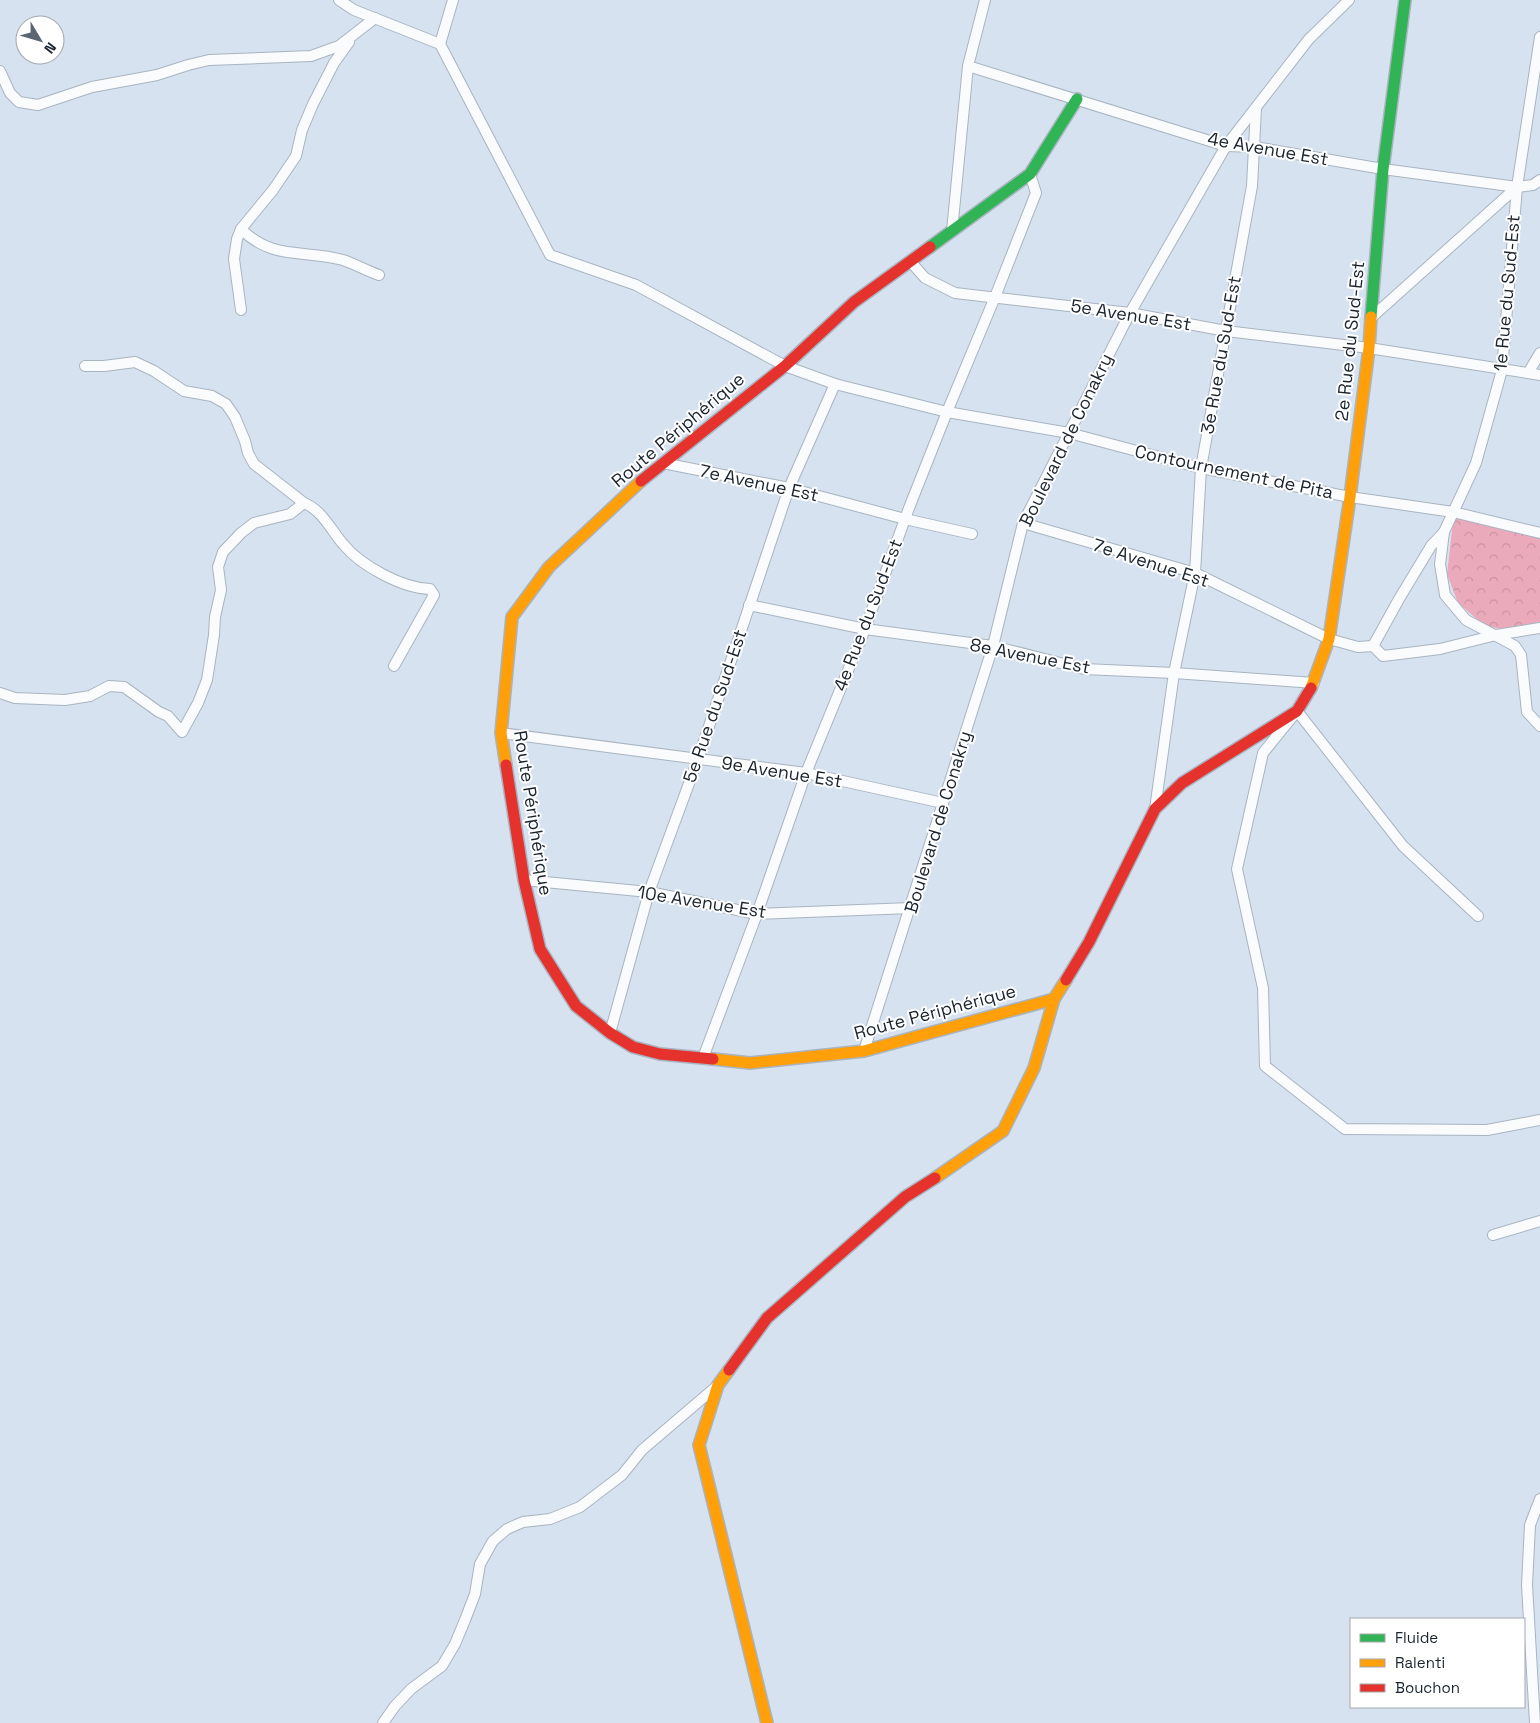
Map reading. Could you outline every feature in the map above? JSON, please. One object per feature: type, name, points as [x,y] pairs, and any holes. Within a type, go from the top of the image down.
[{"type":"street","points":[[339,0],[354,10],[440,44],[453,0]]},
{"type":"street","points":[[952,231],[968,66],[985,0]]},
{"type":"street","name":"Boulevard de Conakry","points":[[864,1051],[993,646],[1023,523],[1130,313],[1226,146],[1309,39],[1349,0]]},
{"type":"street","name":"2e Rue du Sud-Est","points":[[1297,711],[1314,683],[1329,639],[1369,348],[1383,169],[1405,0]]},
{"type":"street","points":[[0,70],[10,93],[19,102],[38,104],[92,87],[157,75],[209,60],[311,56],[338,46],[375,18]]},
{"type":"street","points":[[241,310],[234,259],[237,239],[241,229],[274,190],[296,156],[302,130],[320,89],[334,63],[358,32]]},
{"type":"street","name":"1e Rue du Sud-Est","points":[[1540,37],[1517,187],[1502,370],[1476,463],[1444,532],[1440,564],[1445,595],[1466,620],[1515,646],[1521,654],[1526,712],[1540,726]]},
{"type":"street","name":"Contournement de Pita","points":[[440,44],[550,255],[636,285],[785,366],[835,384],[947,412],[1069,433],[1201,468],[1350,496],[1453,512],[1540,533]]},
{"type":"street","name":"4e Avenue Est","points":[[968,66],[1226,146],[1255,147],[1383,169],[1517,187]]},
{"type":"street","name":"Route Périphérique","points":[[1054,998],[864,1051],[750,1062],[660,1054],[633,1047],[610,1033],[576,1006],[540,949],[524,880],[501,733],[512,617],[549,568],[663,463],[785,366],[854,302],[1030,174],[1077,100]]},
{"type":"street","name":"3e Rue du Sud-Est","points":[[1155,809],[1174,672],[1194,573],[1201,468],[1252,186],[1256,108]]},
{"type":"street","name":"4e Rue du Sud-Est","points":[[702,1058],[757,914],[806,773],[865,629],[947,412],[1036,193],[1030,174]]},
{"type":"street","points":[[1372,317],[1517,187],[1533,185],[1540,180]]},
{"type":"street","points":[[241,229],[264,246],[283,251],[342,260],[379,275]]},
{"type":"street","name":"5e Avenue Est","points":[[910,261],[925,278],[955,293],[1130,313],[1226,331],[1369,348],[1540,375]]},
{"type":"street","points":[[1528,373],[1540,354]]},
{"type":"street","points":[[85,366],[136,362],[154,371],[184,391],[212,396],[226,404],[235,417],[254,464],[326,520],[344,545],[371,567],[394,580],[418,589],[430,589],[434,595],[394,666]]},
{"type":"street","name":"5e Rue du Sud-Est","points":[[610,1033],[649,892],[698,759],[789,488],[835,384]]},
{"type":"street","name":"7e Avenue Est","points":[[663,463],[789,488],[905,519],[972,534]]},
{"type":"street","points":[[0,693],[16,698],[66,700],[90,696],[109,686],[124,687],[159,712],[168,716],[182,732],[198,703],[207,680],[215,617],[221,590],[218,567],[223,552],[241,533],[254,523],[290,514],[304,503]]},
{"type":"street","name":"7e Avenue Est","points":[[1023,523],[1194,573],[1329,639],[1358,647],[1373,646],[1383,656],[1440,649],[1496,635]]},
{"type":"street","points":[[1373,646],[1431,546],[1444,532]]},
{"type":"street","name":"8e Avenue Est","points":[[749,605],[865,629],[993,646],[1084,669],[1174,672],[1314,683]]},
{"type":"street","points":[[1496,635],[1540,628]]},
{"type":"street","points":[[383,1723],[394,1706],[411,1689],[442,1666],[455,1644],[465,1620],[475,1594],[480,1564],[493,1541],[506,1529],[523,1522],[550,1519],[580,1506],[622,1475],[642,1450],[718,1385],[767,1318],[905,1197],[1003,1131],[1034,1068],[1054,998],[1089,942],[1155,809],[1182,783],[1297,711]]},
{"type":"street","points":[[1297,711],[1403,846],[1478,916]]},
{"type":"street","points":[[1297,711],[1263,753],[1237,869],[1263,988],[1265,1066],[1345,1129],[1487,1130],[1540,1120]]},
{"type":"street","name":"9e Avenue Est","points":[[501,733],[806,773],[943,803]]},
{"type":"street","name":"10e Avenue Est","points":[[524,880],[649,892],[757,914],[911,908]]},
{"type":"street","points":[[1493,1235],[1540,1221]]},
{"type":"street","points":[[718,1385],[699,1445],[767,1723]]},
{"type":"street","points":[[1535,1723],[1527,1586],[1530,1525],[1540,1499]]},
{"type":"green space","points":[[1461,517],[1540,536],[1540,625],[1507,630],[1485,626],[1458,603],[1447,574],[1453,521]]},
{"type":"traffic: fast","points":[[1371,317],[1383,169],[1405,0]]},
{"type":"traffic: fast","points":[[930,247],[1030,174],[1077,99]]},
{"type":"traffic: slow","points":[[1311,688],[1329,639],[1350,497],[1369,348],[1371,317]]},
{"type":"traffic: slow","points":[[506,765],[501,733],[512,617],[549,567],[641,481]]},
{"type":"traffic: slow","points":[[935,1178],[1003,1131],[1034,1068],[1054,999],[1066,980]]},
{"type":"traffic: slow","points":[[713,1059],[750,1063],[864,1051],[1054,999]]},
{"type":"traffic: slow","points":[[729,1370],[718,1385],[699,1445],[767,1723]]},
{"type":"traffic: jam","points":[[641,481],[785,366],[854,302],[930,247]]},
{"type":"traffic: jam","points":[[1066,980],[1089,942],[1155,809],[1182,783],[1297,711],[1311,688]]},
{"type":"traffic: jam","points":[[506,765],[524,880],[540,949],[576,1006],[610,1033],[633,1047],[660,1054],[713,1059]]},
{"type":"traffic: jam","points":[[729,1370],[767,1318],[905,1197],[935,1178]]}]
